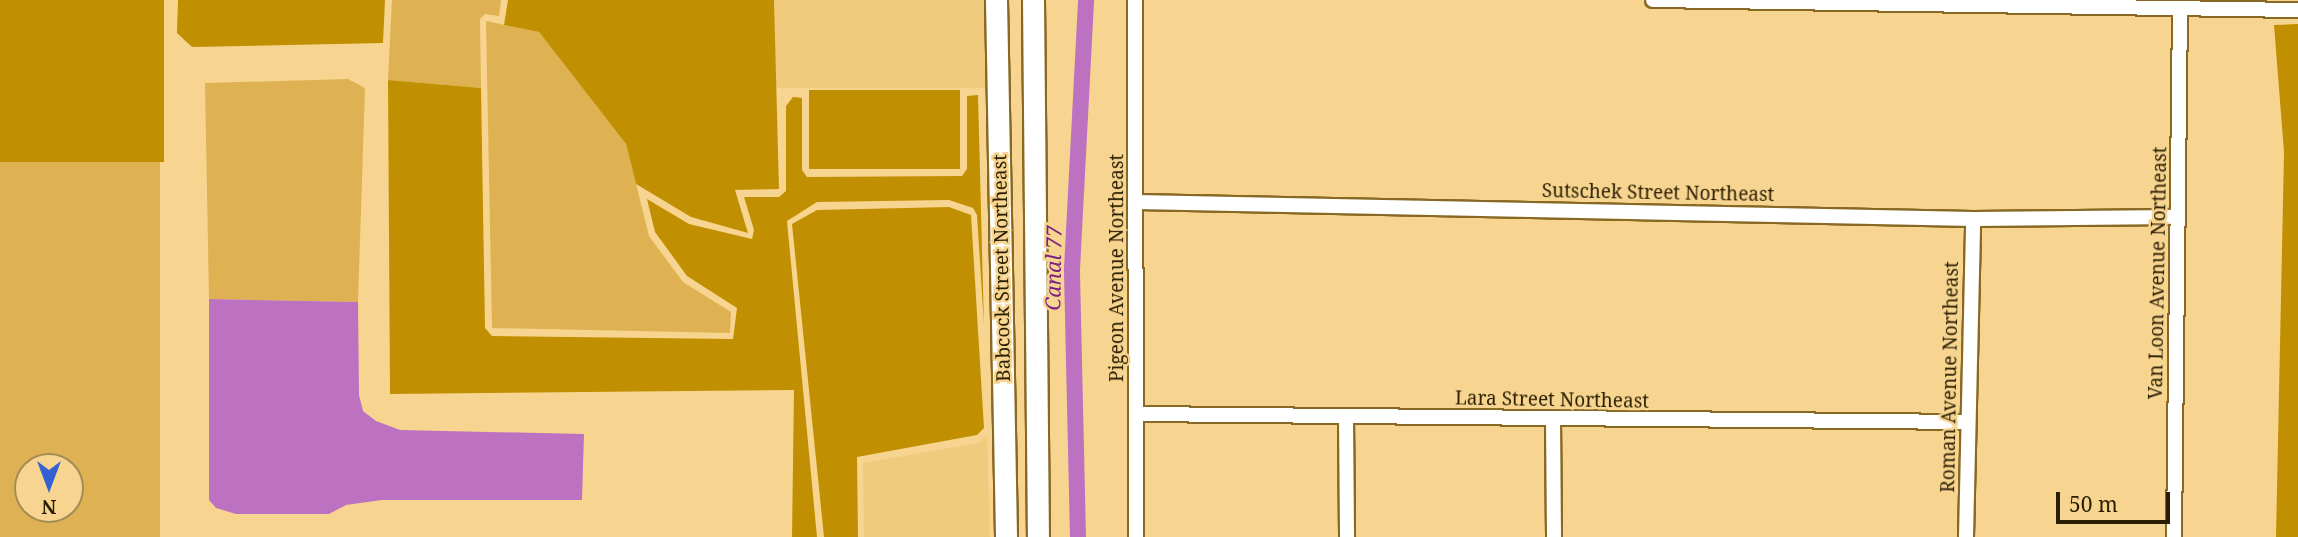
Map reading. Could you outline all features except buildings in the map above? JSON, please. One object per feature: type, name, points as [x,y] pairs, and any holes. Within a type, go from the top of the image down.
[{"type":"main road","name":"Babcock Street Northeast","points":[[996,0],[1006,537]]},
{"type":"main road","name":"Babcock Street Northeast","points":[[1033,0],[1038,537]]},
{"type":"main road","points":[[1000,200],[1013,202],[1034,243]]},
{"type":"street","name":"Pigeon Avenue Northeast","points":[[1135,0],[1136,537]]},
{"type":"street","points":[[1653,0],[1989,3],[2298,10]]},
{"type":"street","name":"Van Loon Avenue Northeast","points":[[2174,537],[2180,9]]},
{"type":"street","name":"Sutschek Street Northeast","points":[[1137,202],[1973,219],[2178,217]]},
{"type":"street","name":"Roman Avenue Northeast","points":[[1966,537],[1973,219]]},
{"type":"street","name":"Lara Street Northeast","points":[[1136,414],[1967,422]]},
{"type":"street","points":[[1346,417],[1347,537]]},
{"type":"street","points":[[1553,420],[1554,537]]},
{"type":"shaded area","points":[[0,0],[164,0],[164,162],[0,162]]},
{"type":"shaded area","points":[[178,0],[385,0],[383,43],[192,47],[177,33]]},
{"type":"shaded area","points":[[392,0],[501,0],[499,16],[485,14],[480,19],[481,88],[388,80]]},
{"type":"shaded area","points":[[508,0],[774,0],[779,189],[735,190],[748,233],[691,217],[636,184],[626,144],[539,32],[504,25]]},
{"type":"shaded area","points":[[774,0],[985,0],[985,88],[774,88]]},
{"type":"shaded area","points":[[486,21],[539,32],[626,144],[649,236],[683,282],[731,312],[730,333],[492,328]]},
{"type":"shaded area","points":[[2298,24],[2298,537],[2276,537],[2284,152],[2274,25]]},
{"type":"shaded area","points":[[348,79],[365,88],[358,302],[209,299],[205,83]]},
{"type":"shaded area","points":[[388,80],[481,88],[485,328],[492,336],[733,339],[737,308],[687,276],[655,232],[647,199],[689,224],[752,239],[754,230],[744,197],[779,197],[786,191],[786,106],[793,97],[802,98],[802,170],[807,177],[962,176],[967,169],[967,96],[978,95],[984,326],[977,215],[973,208],[949,200],[817,202],[787,221],[817,537],[792,537],[794,390],[390,394]]},
{"type":"shaded area","points":[[809,90],[960,90],[960,169],[809,169]]},
{"type":"shaded area","points":[[160,159],[160,537],[0,537],[0,162]]},
{"type":"shaded area","points":[[949,207],[971,215],[984,428],[977,435],[857,457],[858,537],[824,537],[792,224],[817,210]]},
{"type":"shaded area","points":[[209,299],[358,302],[359,395],[363,411],[376,421],[400,430],[584,434],[582,500],[382,500],[346,505],[329,514],[236,514],[216,508],[209,500]]},
{"type":"shaded area","points":[[987,435],[990,537],[864,537],[863,463],[978,443]]},
{"type":"waterway","name":"Canal 77","points":[[1078,537],[1072,269],[1086,0]]}]
